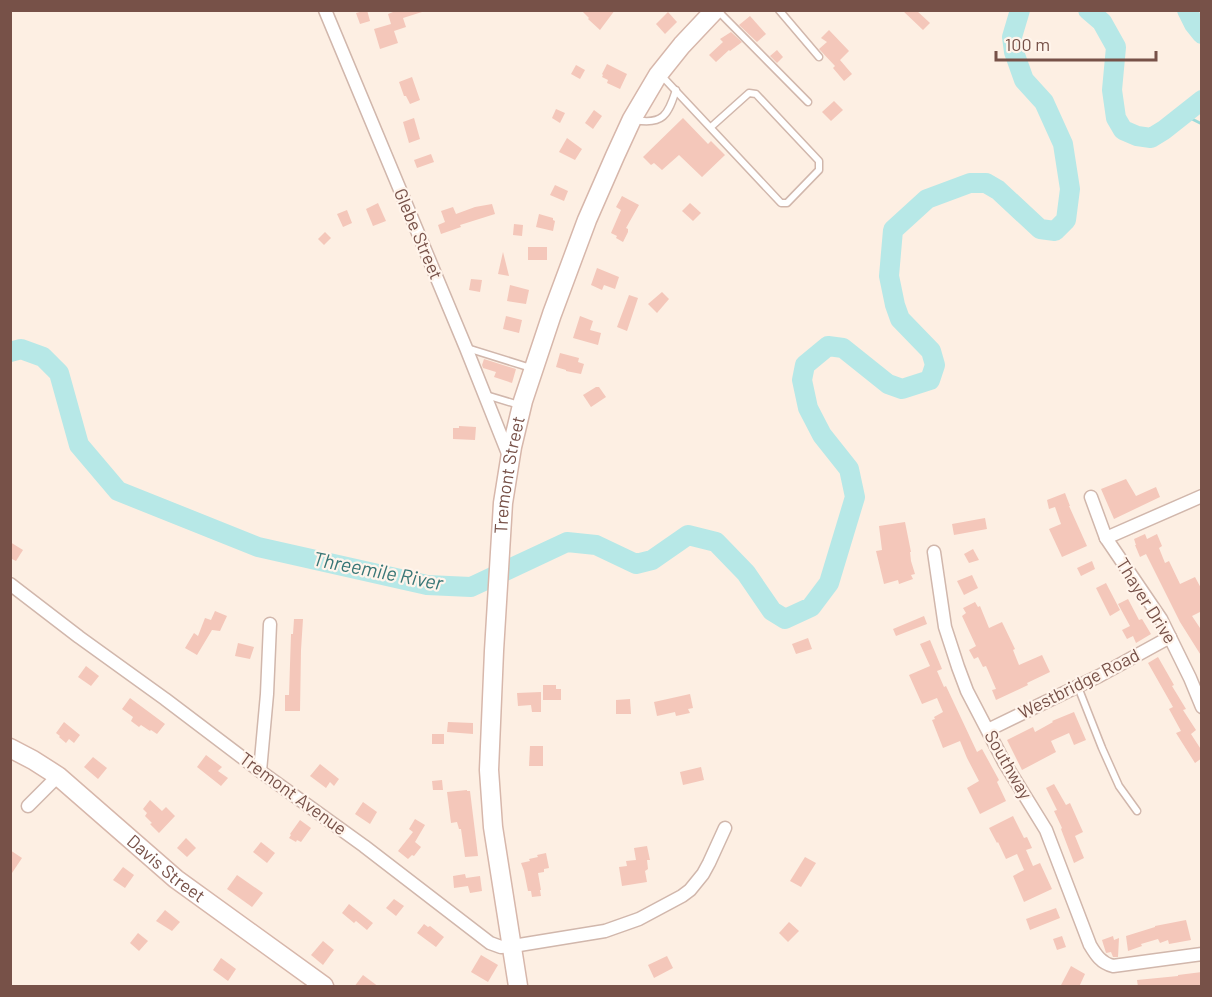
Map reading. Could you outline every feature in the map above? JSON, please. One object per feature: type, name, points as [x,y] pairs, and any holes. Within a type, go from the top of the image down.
[{"type":"main road","name":"Tremont Street","points":[[518,987],[489,794],[489,744],[496,606],[503,503],[510,458],[522,406],[552,314],[587,220],[632,119],[660,73],[682,45],[716,10]]},
{"type":"main road","name":"Davis Street","points":[[10,748],[58,777],[176,879],[324,987]]},
{"type":"street","name":"Glebe Street","points":[[325,10],[510,458]]},
{"type":"street","points":[[1106,538],[1202,496]]},
{"type":"street","name":"Thayer Drive","points":[[1090,497],[1106,538],[1158,614],[1202,706]]},
{"type":"street","name":"Southway","points":[[934,552],[945,627],[968,691],[1009,771],[1037,814],[1049,838],[1090,945],[1100,959],[1110,965],[1121,966],[1202,954]]},
{"type":"street","name":"Tremont Avenue","points":[[10,584],[364,846],[489,943],[501,947],[513,946]]},
{"type":"street","points":[[260,771],[270,624]]},
{"type":"street","name":"Westbridge Road","points":[[988,730],[1170,637]]},
{"type":"street","points":[[28,806],[58,777]]},
{"type":"street","points":[[513,946],[605,931],[639,919],[682,896],[703,874],[725,828]]},
{"type":"lane","points":[[716,10],[808,102]]},
{"type":"lane","points":[[779,10],[819,57]]},
{"type":"lane","points":[[660,73],[781,202],[787,203],[819,170],[819,161],[756,94],[749,93],[711,127]]},
{"type":"lane","points":[[632,119],[648,122],[663,118],[668,112],[676,90]]},
{"type":"lane","points":[[466,348],[534,369]]},
{"type":"lane","points":[[485,395],[522,406]]},
{"type":"lane","points":[[1078,686],[1119,786],[1137,811]]},
{"type":"building","points":[[367,10],[370,21],[360,24],[356,13]]},
{"type":"building","points":[[398,10],[422,10],[422,12],[403,18],[406,27],[394,31],[398,43],[380,49],[374,29],[391,24],[388,14]]},
{"type":"building","points":[[581,10],[615,10],[600,30]]},
{"type":"building","points":[[902,10],[916,10],[930,23],[923,30]]},
{"type":"building","points":[[668,12],[677,22],[665,34],[656,24]]},
{"type":"building","points":[[750,16],[766,34],[757,42],[739,25]]},
{"type":"building","points":[[829,30],[849,51],[840,60],[852,74],[844,81],[833,68],[835,66],[819,49],[827,42],[821,38]]},
{"type":"building","points":[[731,32],[742,42],[716,62],[709,55],[723,42],[720,39]]},
{"type":"building","points":[[777,50],[783,57],[777,63],[770,56]]},
{"type":"building","points":[[607,64],[627,74],[620,89],[607,83],[608,80],[602,77]]},
{"type":"building","points":[[576,65],[585,70],[580,79],[571,74]]},
{"type":"building","points":[[412,77],[420,100],[410,104],[399,82]]},
{"type":"building","points":[[834,101],[843,110],[831,121],[822,112]]},
{"type":"building","points":[[556,109],[565,113],[560,123],[552,118]]},
{"type":"building","points":[[594,110],[602,116],[593,129],[585,123]]},
{"type":"building","points":[[414,118],[420,139],[409,143],[403,122]]},
{"type":"building","points":[[683,118],[708,144],[711,141],[725,155],[702,177],[679,155],[662,170],[654,163],[651,165],[643,157]]},
{"type":"building","points":[[567,138],[582,149],[575,160],[559,152]]},
{"type":"building","points":[[431,154],[434,162],[417,168],[414,160]]},
{"type":"building","points":[[555,185],[568,191],[564,201],[550,195]]},
{"type":"building","points":[[622,196],[639,205],[626,228],[628,232],[623,242],[611,233],[621,210],[616,207]]},
{"type":"building","points":[[378,203],[386,221],[373,226],[366,209]]},
{"type":"building","points":[[690,203],[701,213],[693,221],[682,211]]},
{"type":"building","points":[[492,204],[495,214],[460,225],[461,227],[441,234],[438,225],[445,222],[441,211],[453,207],[456,214]]},
{"type":"building","points":[[347,210],[352,223],[343,227],[337,214]]},
{"type":"building","points":[[539,214],[553,218],[555,221],[553,231],[536,227]]},
{"type":"building","points":[[514,224],[523,225],[522,236],[513,235]]},
{"type":"building","points":[[325,232],[331,238],[324,245],[318,239]]},
{"type":"building","points":[[528,247],[547,247],[547,260],[528,260]]},
{"type":"building","points":[[503,252],[509,276],[498,274]]},
{"type":"building","points":[[597,268],[619,277],[615,289],[604,285],[602,290],[591,285]]},
{"type":"building","points":[[471,279],[482,280],[480,292],[469,290]]},
{"type":"building","points":[[510,285],[529,290],[526,304],[507,301]]},
{"type":"building","points":[[662,292],[669,299],[657,313],[648,304]]},
{"type":"building","points":[[629,295],[638,298],[627,331],[617,327]]},
{"type":"building","points":[[506,316],[522,320],[519,333],[503,329]]},
{"type":"building","points":[[580,316],[593,321],[590,330],[601,333],[598,345],[573,338]]},
{"type":"building","points":[[560,353],[579,358],[578,362],[584,364],[581,374],[556,367]]},
{"type":"building","points":[[484,359],[516,369],[512,383],[494,377],[496,372],[483,368]]},
{"type":"building","points":[[599,387],[606,397],[591,407],[583,395]]},
{"type":"building","points":[[459,426],[476,427],[475,440],[453,439],[453,428],[459,428]]},
{"type":"building","points":[[1126,479],[1136,496],[1156,487],[1160,497],[1114,519],[1101,489]]},
{"type":"building","points":[[1065,493],[1087,546],[1062,557],[1049,529],[1061,524],[1055,507],[1049,509],[1047,500]]},
{"type":"building","points":[[985,518],[987,529],[954,535],[952,524]]},
{"type":"building","points":[[905,522],[915,574],[911,575],[913,579],[899,584],[898,580],[884,584],[876,551],[882,550],[879,526]]},
{"type":"building","points":[[1145,534],[1147,539],[1157,534],[1165,563],[1169,561],[1180,584],[1195,577],[1202,590],[1202,611],[1192,616],[1202,631],[1202,657],[1180,622],[1146,554],[1140,557],[1134,539]]},
{"type":"building","points":[[10,542],[23,550],[16,561],[10,558]]},
{"type":"building","points":[[973,549],[979,560],[969,563],[964,554]]},
{"type":"building","points":[[1092,561],[1095,569],[1081,576],[1077,568]]},
{"type":"building","points":[[972,575],[978,588],[964,595],[957,581]]},
{"type":"building","points":[[1106,583],[1120,610],[1110,616],[1096,588]]},
{"type":"building","points":[[1128,599],[1139,620],[1142,619],[1151,634],[1136,643],[1133,636],[1127,639],[1122,630],[1130,626],[1118,604]]},
{"type":"building","points":[[975,602],[978,607],[980,606],[989,628],[1002,622],[1015,649],[1013,650],[1019,665],[1042,655],[1050,672],[996,700],[992,690],[996,689],[986,666],[983,667],[978,657],[974,659],[969,650],[976,646],[962,616],[966,613],[963,608]]},
{"type":"building","points":[[215,611],[227,616],[220,631],[212,630],[197,655],[185,648],[194,633],[198,636],[205,618],[211,620]]},
{"type":"building","points":[[924,616],[927,624],[896,636],[893,629]]},
{"type":"building","points":[[294,619],[303,619],[300,711],[285,711],[285,695],[289,695],[291,634],[293,634]]},
{"type":"building","points":[[808,638],[812,649],[796,654],[792,644]]},
{"type":"building","points":[[930,640],[942,669],[937,671],[944,687],[946,686],[977,752],[982,749],[999,780],[997,782],[1006,801],[980,814],[967,788],[979,781],[960,741],[943,748],[932,720],[943,712],[937,698],[922,704],[909,675],[930,666],[920,644]]},
{"type":"building","points":[[238,643],[254,647],[250,659],[235,656]]},
{"type":"building","points":[[1158,657],[1186,709],[1183,710],[1196,730],[1191,734],[1202,751],[1202,758],[1195,763],[1176,733],[1181,731],[1169,709],[1173,707],[1148,663]]},
{"type":"building","points":[[86,666],[99,676],[91,686],[78,677]]},
{"type":"building","points":[[543,685],[556,685],[556,689],[561,689],[561,700],[543,700]]},
{"type":"building","points":[[541,692],[541,712],[532,712],[531,705],[518,706],[517,693]]},
{"type":"building","points":[[690,694],[693,708],[688,709],[690,713],[676,716],[675,712],[657,716],[654,702]]},
{"type":"building","points":[[130,698],[165,724],[157,734],[141,725],[139,727],[131,721],[133,717],[122,709]]},
{"type":"building","points":[[630,699],[631,714],[616,714],[616,700]]},
{"type":"building","points":[[1074,712],[1086,740],[1074,745],[1069,733],[1051,741],[1056,752],[1022,770],[1007,740],[1033,727],[1035,732],[1052,721]]},
{"type":"building","points":[[64,722],[80,735],[74,743],[69,739],[66,743],[56,733]]},
{"type":"building","points":[[448,722],[473,723],[473,734],[447,732]]},
{"type":"building","points":[[432,734],[444,734],[444,744],[432,744]]},
{"type":"building","points":[[530,746],[543,746],[543,766],[529,766]]},
{"type":"building","points":[[206,755],[222,767],[218,771],[228,778],[221,786],[197,767]]},
{"type":"building","points":[[93,757],[107,768],[98,779],[84,767]]},
{"type":"building","points":[[320,764],[339,779],[334,786],[330,782],[326,788],[310,776]]},
{"type":"building","points":[[701,767],[704,780],[683,785],[680,772]]},
{"type":"building","points":[[442,780],[443,790],[433,790],[432,781]]},
{"type":"building","points":[[1054,784],[1066,805],[1070,803],[1083,832],[1075,836],[1084,858],[1074,863],[1054,811],[1057,810],[1046,788]]},
{"type":"building","points":[[470,791],[478,856],[465,857],[461,829],[457,822],[451,823],[447,792]]},
{"type":"building","points":[[150,800],[162,811],[166,807],[175,816],[159,833],[150,824],[152,823],[145,816],[147,813],[143,809]]},
{"type":"building","points":[[363,802],[377,812],[370,824],[355,814]]},
{"type":"building","points":[[1013,816],[1032,848],[1026,850],[1033,866],[1040,863],[1052,889],[1024,902],[1013,876],[1024,870],[1017,854],[1006,859],[989,828]]},
{"type":"building","points":[[415,819],[425,825],[415,842],[421,847],[414,856],[408,859],[398,851],[413,832],[409,829]]},
{"type":"building","points":[[300,820],[311,828],[301,842],[297,840],[296,842],[289,838]]},
{"type":"building","points":[[186,838],[196,848],[187,857],[177,848]]},
{"type":"building","points":[[261,842],[275,853],[267,863],[253,852]]},
{"type":"building","points":[[647,846],[650,860],[647,860],[648,869],[645,871],[647,882],[622,886],[619,867],[627,866],[626,861],[636,860],[634,848]]},
{"type":"building","points":[[10,850],[22,858],[10,876]]},
{"type":"building","points":[[546,853],[549,868],[538,873],[541,896],[532,897],[531,891],[528,891],[521,863]]},
{"type":"building","points":[[805,857],[816,863],[801,887],[790,881]]},
{"type":"building","points":[[123,867],[134,875],[125,888],[113,880]]},
{"type":"building","points":[[465,874],[466,878],[480,876],[482,891],[470,893],[468,886],[454,888],[453,876]]},
{"type":"building","points":[[237,875],[263,893],[252,907],[227,889]]},
{"type":"building","points":[[394,899],[404,906],[396,916],[386,908]]},
{"type":"building","points":[[349,904],[373,923],[367,930],[342,913]]},
{"type":"building","points":[[1056,908],[1060,918],[1030,930],[1026,919]]},
{"type":"building","points":[[165,910],[180,922],[172,931],[156,921]]},
{"type":"building","points":[[1186,920],[1191,940],[1169,944],[1168,940],[1160,943],[1158,939],[1128,951],[1126,936],[1155,926]]},
{"type":"building","points":[[789,922],[799,931],[788,942],[779,933]]},
{"type":"building","points":[[424,924],[444,937],[436,947],[417,933]]},
{"type":"building","points":[[138,933],[148,941],[139,951],[130,943]]},
{"type":"building","points":[[1062,936],[1066,947],[1057,950],[1053,939]]},
{"type":"building","points":[[1113,936],[1114,940],[1119,938],[1118,957],[1113,957],[1111,952],[1106,953],[1102,940]]},
{"type":"building","points":[[323,941],[334,950],[323,965],[311,955]]},
{"type":"building","points":[[481,955],[498,965],[488,982],[471,972]]},
{"type":"building","points":[[667,956],[673,968],[654,978],[648,965]]},
{"type":"building","points":[[221,958],[236,969],[228,981],[213,970]]},
{"type":"building","points":[[1071,966],[1085,974],[1079,987],[1060,987]]},
{"type":"building","points":[[1202,972],[1202,987],[1138,987],[1137,980]]},
{"type":"building","points":[[363,975],[379,987],[354,987]]},
{"type":"waterway","name":"Threemile River","points":[[10,352],[21,349],[43,357],[59,373],[79,445],[118,491],[258,547],[427,585],[471,587],[567,542],[596,545],[636,564],[652,560],[688,535],[716,542],[746,573],[772,611],[785,619],[811,607],[829,583],[855,497],[849,469],[822,435],[808,408],[802,380],[805,365],[828,346],[843,348],[888,384],[902,389],[930,380],[935,365],[931,351],[900,319],[895,305],[889,276],[893,230],[927,199],[970,183],[986,183],[998,190],[1040,229],[1055,231],[1066,220],[1070,189],[1063,144],[1044,102],[1024,80],[1014,52],[1012,37],[1020,10]]},
{"type":"waterway","name":"Threemile River","points":[[1088,10],[1102,22],[1116,47],[1112,90],[1116,118],[1123,130],[1137,136],[1151,138],[1202,100]]},
{"type":"waterway","name":"Threemile River","points":[[1187,10],[1202,34]]},
{"type":"waterway","points":[[1184,115],[1202,124]]}]
